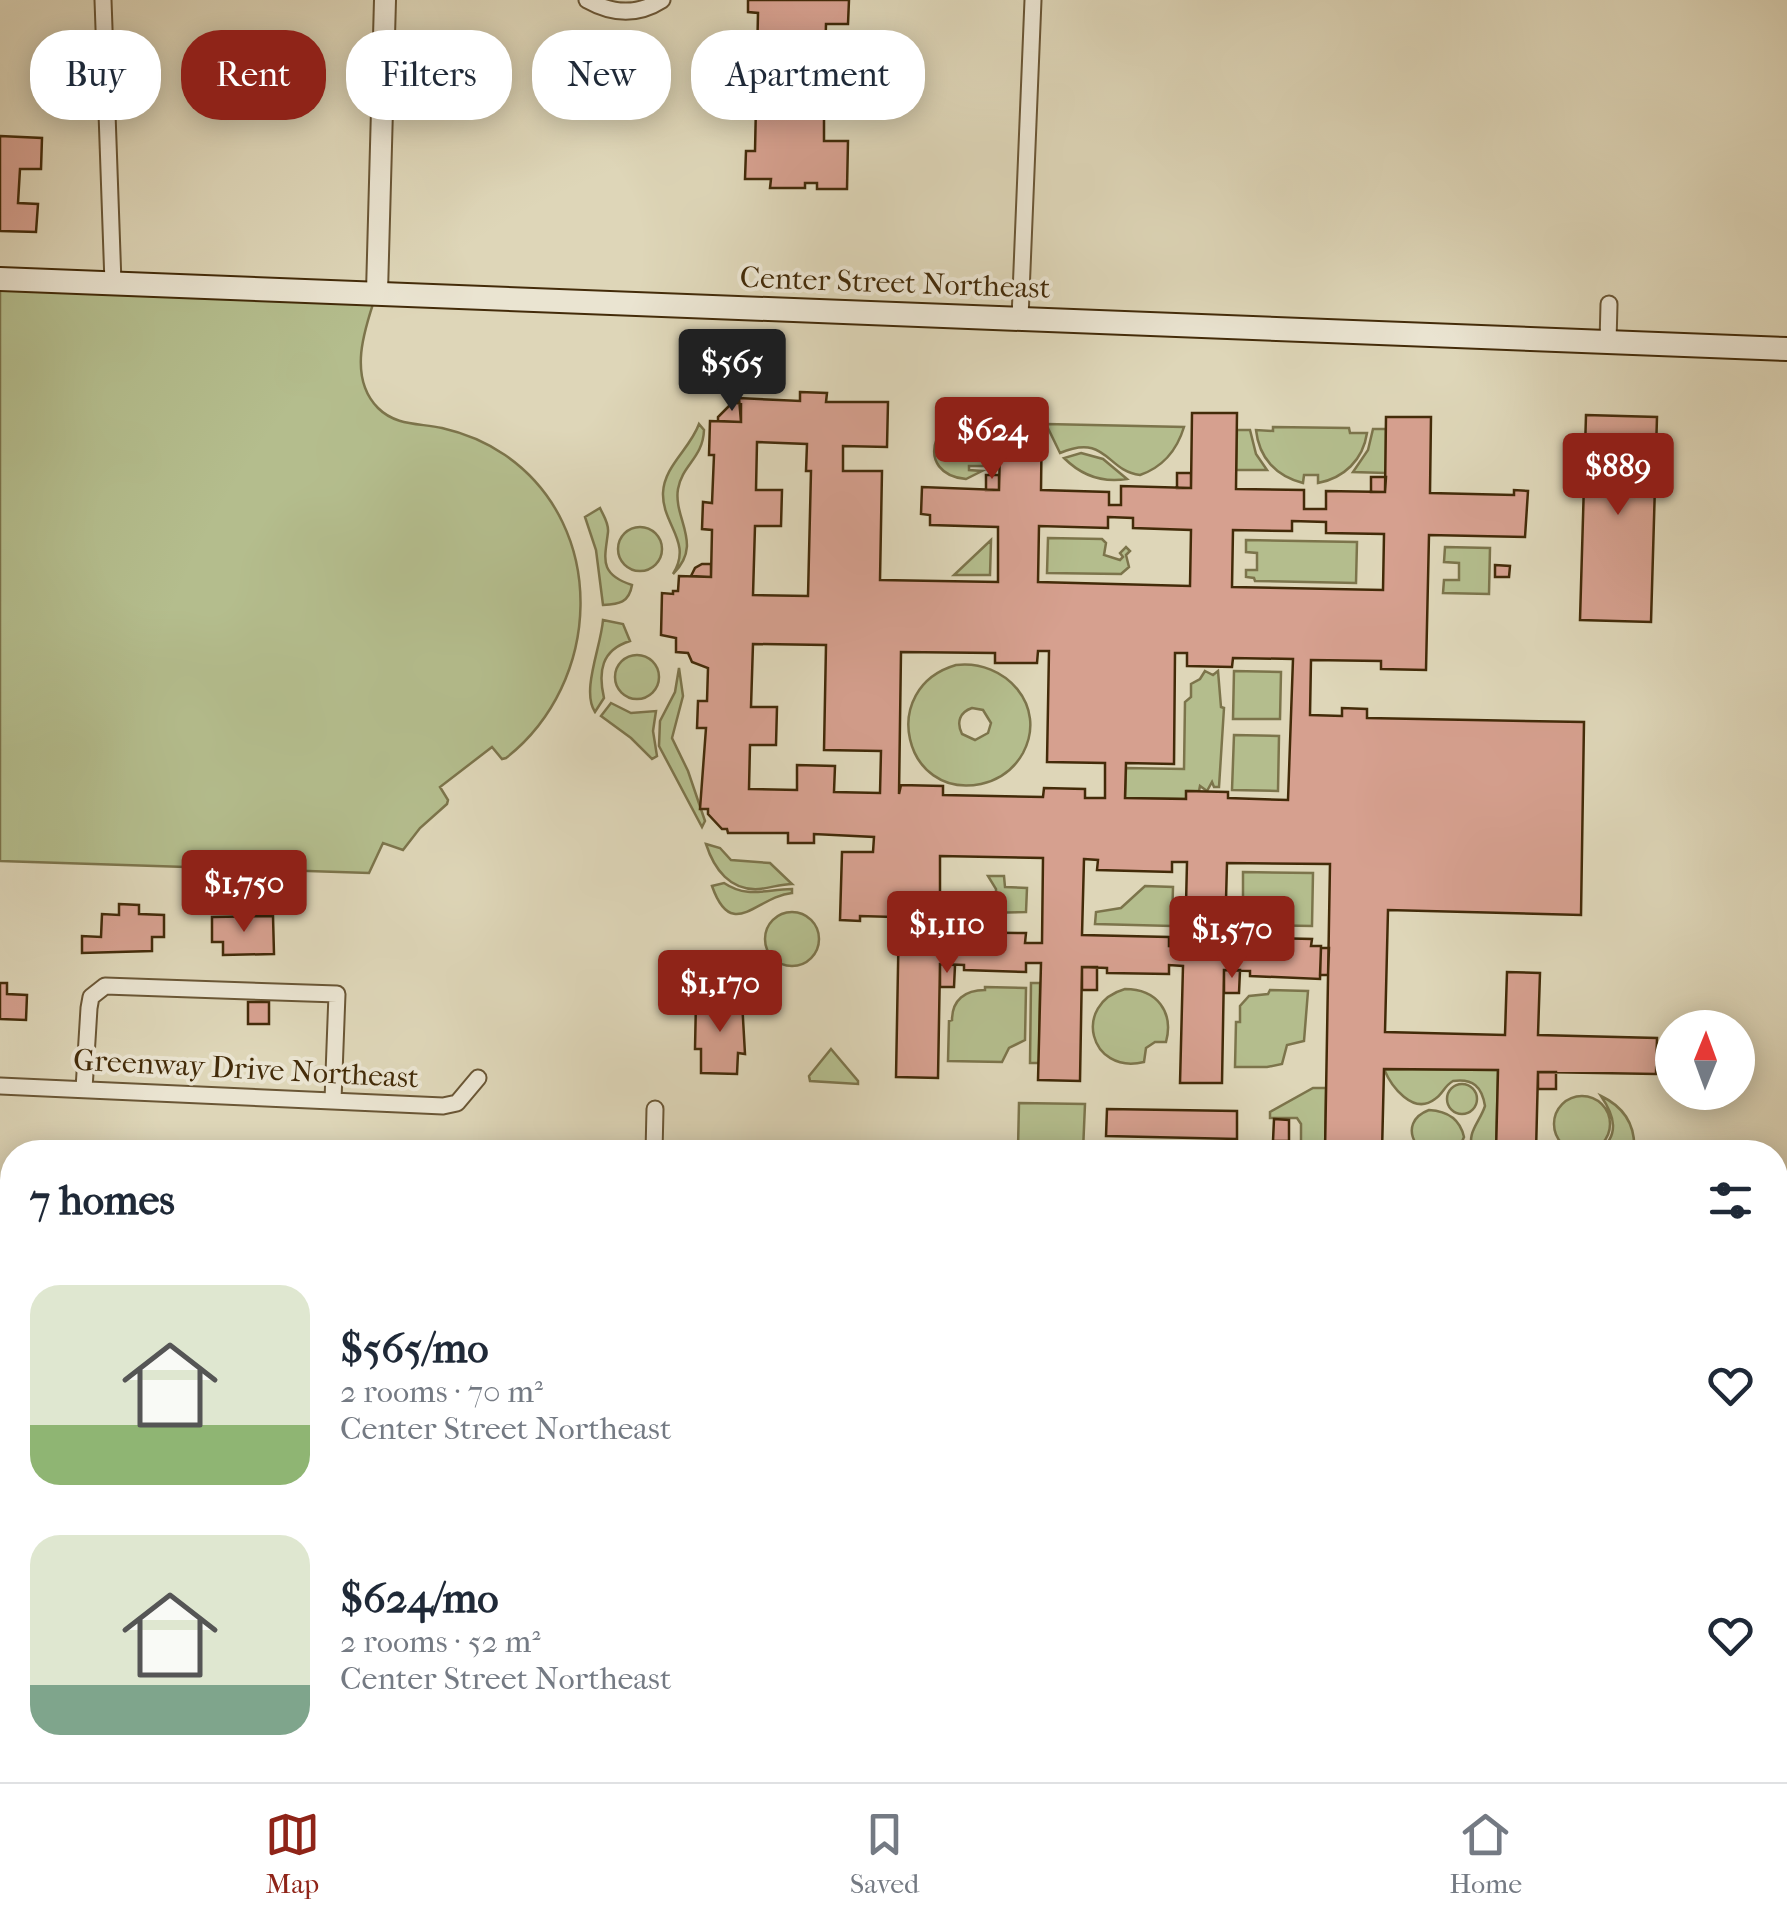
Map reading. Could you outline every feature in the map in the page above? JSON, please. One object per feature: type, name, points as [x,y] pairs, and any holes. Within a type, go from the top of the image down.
[{"type":"main road","name":"Center Street Northeast","points":[[0,279],[1787,349]]},
{"type":"street","points":[[102,0],[113,282]]},
{"type":"street","points":[[377,292],[384,0]]},
{"type":"street","points":[[587,0],[622,13],[662,0]]},
{"type":"street","points":[[1020,318],[1033,0]]},
{"type":"street","points":[[1608,342],[1609,304]]},
{"type":"street","points":[[84,1089],[88,1008],[91,997],[105,986],[337,994],[333,1100]]},
{"type":"street","name":"Greenway Drive Northeast","points":[[0,1086],[443,1106],[457,1103],[478,1078]]},
{"type":"street","points":[[655,1140],[656,1109]]},
{"type":"green space","points":[[0,279],[377,292],[364,336],[361,367],[363,382],[378,408],[400,421],[458,432],[498,450],[539,486],[563,522],[576,563],[580,605],[575,648],[561,689],[538,726],[506,758],[502,759],[492,747],[440,787],[447,804],[403,850],[383,843],[369,873],[0,861]]},
{"type":"green space","points":[[956,422],[979,428],[991,447],[986,466],[969,466],[969,470],[982,471],[966,479],[944,471],[934,454],[937,438],[962,438]]},
{"type":"green space","points":[[699,424],[704,430],[703,440],[678,489],[687,542],[682,563],[673,574],[680,552],[664,504],[664,483]]},
{"type":"green space","points":[[1046,424],[1184,427],[1168,457],[1140,475],[1088,447],[1060,453]]},
{"type":"green space","points":[[1273,427],[1349,428],[1350,433],[1367,433],[1357,459],[1344,472],[1318,483],[1318,475],[1304,475],[1303,483],[1277,471],[1265,457],[1256,430],[1273,431]]},
{"type":"green space","points":[[1373,429],[1386,429],[1386,473],[1353,472],[1368,450]]},
{"type":"green space","points":[[1237,430],[1250,430],[1256,454],[1267,470],[1236,470]]},
{"type":"green space","points":[[1081,453],[1103,459],[1127,479],[1093,476],[1064,458]]},
{"type":"green space","points":[[600,508],[608,529],[606,564],[613,576],[632,585],[622,601],[603,605],[596,550],[585,517]]},
{"type":"green space","points":[[640,527],[655,534],[662,549],[655,564],[640,571],[625,564],[618,549],[625,534]]},
{"type":"green space","points":[[1048,538],[1102,539],[1106,543],[1104,555],[1120,560],[1126,547],[1130,551],[1126,555],[1129,567],[1121,574],[1047,573]]},
{"type":"green space","points":[[991,540],[990,575],[954,575]]},
{"type":"green space","points":[[1246,540],[1357,542],[1356,583],[1255,581],[1246,577],[1246,570],[1257,570],[1257,553],[1246,552]]},
{"type":"green space","points":[[1445,547],[1490,548],[1489,594],[1443,593],[1444,580],[1459,580],[1459,563],[1444,562]]},
{"type":"green space","points":[[603,620],[623,624],[630,641],[607,656],[601,679],[604,698],[595,712],[591,681]]},
{"type":"green space","points":[[637,655],[652,662],[659,677],[652,692],[637,699],[622,692],[615,677],[622,662]]},
{"type":"green space","points":[[956,665],[974,665],[991,670],[1017,689],[1026,703],[1029,735],[1023,753],[1005,773],[981,784],[955,784],[934,775],[918,759],[910,739],[909,717],[916,696],[931,677]],"holes":[[[972,708],[983,710],[991,723],[988,733],[975,740],[962,734],[962,715]]]},
{"type":"green space","points":[[679,668],[683,696],[672,738],[705,821],[702,827],[659,746],[660,721],[675,692]]},
{"type":"green space","points":[[1205,671],[1213,675],[1218,671],[1224,708],[1219,787],[1212,782],[1207,791],[1200,786],[1199,791],[1187,791],[1186,799],[1125,798],[1126,768],[1184,769],[1185,702],[1191,697],[1191,684]]},
{"type":"green space","points":[[1234,671],[1281,672],[1280,719],[1233,719]]},
{"type":"green space","points":[[611,703],[631,713],[656,711],[653,731],[657,756],[652,759],[601,716]]},
{"type":"green space","points":[[1234,735],[1279,736],[1278,791],[1232,790]]},
{"type":"green space","points":[[706,844],[720,848],[731,860],[770,863],[792,884],[759,889],[740,886],[719,870]]},
{"type":"green space","points":[[1243,872],[1313,873],[1312,926],[1262,925],[1262,902],[1243,902]]},
{"type":"green space","points":[[988,876],[1004,876],[1005,887],[1027,888],[1026,912],[985,913],[996,903],[996,889]]},
{"type":"green space","points":[[724,883],[749,892],[792,889],[792,893],[737,914],[728,912],[712,886]]},
{"type":"green space","points":[[1145,886],[1173,887],[1172,926],[1095,924],[1096,912],[1121,908]]},
{"type":"green space","points":[[792,912],[811,920],[819,939],[811,958],[792,966],[773,958],[765,939],[773,920]]},
{"type":"green space","points":[[1031,983],[1040,983],[1039,1063],[1030,1063]]},
{"type":"green space","points":[[985,987],[1026,988],[1025,1040],[1009,1048],[1002,1062],[948,1061],[949,1021],[954,1007],[966,994]]},
{"type":"green space","points":[[1125,989],[1146,993],[1165,1012],[1166,1042],[1155,1042],[1146,1048],[1144,1062],[1125,1063],[1110,1058],[1094,1036],[1093,1022],[1098,1009],[1108,997]]},
{"type":"green space","points":[[1270,990],[1308,991],[1304,1041],[1287,1045],[1282,1064],[1235,1067],[1240,1006],[1249,996],[1268,994]]},
{"type":"green space","points":[[831,1049],[858,1084],[810,1081],[809,1076]]},
{"type":"green space","points":[[1384,1069],[1498,1070],[1496,1140],[1471,1140],[1485,1106],[1475,1085],[1453,1081],[1435,1099],[1419,1104],[1404,1097]]},
{"type":"green space","points":[[1462,1084],[1473,1088],[1477,1099],[1473,1110],[1462,1114],[1451,1110],[1447,1099],[1451,1088]]},
{"type":"green space","points":[[1313,1088],[1326,1088],[1325,1140],[1301,1140],[1297,1118],[1270,1118],[1270,1112]]},
{"type":"green space","points":[[1601,1096],[1627,1118],[1633,1140],[1609,1140],[1613,1125]]},
{"type":"green space","points":[[1571,1098],[1593,1098],[1608,1113],[1610,1124],[1605,1140],[1559,1140],[1556,1135],[1556,1113]]},
{"type":"green space","points":[[1019,1103],[1085,1104],[1083,1140],[1018,1140]]},
{"type":"green space","points":[[1429,1110],[1447,1114],[1456,1121],[1463,1140],[1415,1140],[1413,1124]]},
{"type":"building","points":[[748,0],[849,0],[848,24],[826,24],[826,30],[758,30],[758,13],[748,12]]},
{"type":"building","points":[[756,120],[824,120],[824,141],[848,141],[847,189],[817,189],[817,183],[805,183],[805,188],[770,188],[771,179],[745,179],[746,151],[755,151]]},
{"type":"building","points":[[0,136],[42,138],[41,169],[20,169],[18,203],[38,204],[36,232],[0,231]]},
{"type":"building","points":[[800,392],[827,393],[826,402],[888,402],[887,447],[843,446],[843,471],[882,471],[880,580],[998,582],[998,527],[930,525],[930,515],[921,514],[922,487],[999,490],[1001,405],[1042,406],[1041,490],[1109,492],[1109,505],[1121,505],[1121,486],[1191,488],[1192,413],[1237,413],[1236,489],[1304,490],[1304,509],[1326,509],[1326,491],[1385,492],[1386,417],[1431,417],[1430,493],[1514,495],[1514,490],[1528,491],[1525,537],[1429,535],[1426,670],[1381,669],[1381,661],[1311,660],[1310,715],[1342,716],[1342,708],[1367,709],[1367,718],[1584,722],[1581,915],[1388,910],[1385,1032],[1505,1035],[1507,972],[1540,973],[1538,1035],[1655,1038],[1655,1074],[1538,1072],[1536,1140],[1496,1140],[1498,1070],[1384,1069],[1382,1140],[1325,1140],[1330,864],[1227,863],[1225,937],[1312,939],[1311,946],[1321,946],[1320,979],[1250,976],[1250,971],[1224,970],[1222,1083],[1180,1083],[1183,966],[1169,965],[1169,974],[1107,973],[1107,968],[1082,967],[1080,1081],[1038,1080],[1041,963],[1026,963],[1026,972],[964,970],[964,965],[940,964],[938,1078],[896,1077],[899,913],[894,913],[894,917],[840,920],[842,852],[873,852],[874,837],[814,834],[814,843],[788,843],[788,833],[728,833],[708,814],[708,809],[700,809],[706,728],[697,728],[698,701],[707,701],[708,668],[692,662],[688,653],[676,652],[676,638],[661,635],[662,593],[678,591],[679,576],[711,577],[712,530],[702,529],[703,502],[712,503],[714,455],[709,455],[710,421],[741,422],[739,398],[800,401]],"holes":[[[757,442],[807,444],[806,471],[811,471],[808,596],[753,595],[755,526],[781,526],[782,490],[756,490]],[[1108,517],[1133,518],[1133,528],[1191,530],[1190,586],[1038,582],[1039,526],[1108,528]],[[1292,521],[1326,522],[1326,533],[1384,534],[1383,590],[1232,587],[1233,530],[1292,531]],[[753,644],[826,645],[824,750],[881,751],[880,793],[834,792],[835,766],[797,765],[797,790],[749,789],[750,745],[776,745],[777,707],[751,707]],[[1038,651],[1049,651],[1047,762],[1105,763],[1105,798],[1085,798],[1085,789],[1044,788],[1043,797],[943,795],[943,786],[901,785],[899,794],[901,652],[995,653],[995,663],[1037,663]],[[1175,653],[1187,653],[1187,666],[1232,667],[1233,658],[1293,659],[1288,800],[1228,798],[1228,792],[1186,791],[1186,799],[1125,798],[1126,763],[1174,764]],[[940,856],[1043,858],[1042,943],[1025,943],[1026,933],[940,932]],[[1084,859],[1098,860],[1097,870],[1172,872],[1172,862],[1187,862],[1185,947],[1169,946],[1169,937],[1082,935]]]},
{"type":"building","points":[[733,402],[741,404],[741,422],[718,421],[718,417]]},
{"type":"building","points":[[1586,415],[1657,417],[1651,622],[1580,620]]},
{"type":"building","points":[[1177,473],[1191,473],[1191,488],[1177,488]]},
{"type":"building","points":[[986,475],[999,475],[999,490],[986,490]]},
{"type":"building","points":[[1371,477],[1386,477],[1385,492],[1371,492]]},
{"type":"building","points":[[711,564],[711,577],[691,576],[695,568]]},
{"type":"building","points":[[1495,565],[1510,566],[1509,577],[1495,577]]},
{"type":"building","points":[[119,904],[139,905],[139,914],[164,915],[164,937],[152,937],[152,951],[82,953],[82,936],[101,937],[102,914],[119,915]]},
{"type":"building","points":[[273,916],[274,954],[223,955],[223,942],[212,942],[212,917]]},
{"type":"building","points":[[1321,948],[1329,948],[1328,975],[1320,975]]},
{"type":"building","points":[[940,964],[955,965],[954,987],[940,987]]},
{"type":"building","points":[[1082,967],[1097,967],[1097,990],[1082,990]]},
{"type":"building","points":[[1224,970],[1240,970],[1239,993],[1224,993]]},
{"type":"building","points":[[0,983],[7,983],[7,994],[27,995],[26,1020],[0,1019]]},
{"type":"building","points":[[696,1000],[742,1001],[745,1054],[738,1053],[737,1074],[701,1073],[701,1049],[695,1049]]},
{"type":"building","points":[[248,1002],[269,1002],[269,1024],[248,1024]]},
{"type":"building","points":[[1538,1072],[1556,1072],[1556,1089],[1538,1089]]},
{"type":"building","points":[[1107,1109],[1237,1111],[1237,1139],[1106,1136]]},
{"type":"building","points":[[1274,1119],[1289,1120],[1289,1140],[1273,1140]]}]
